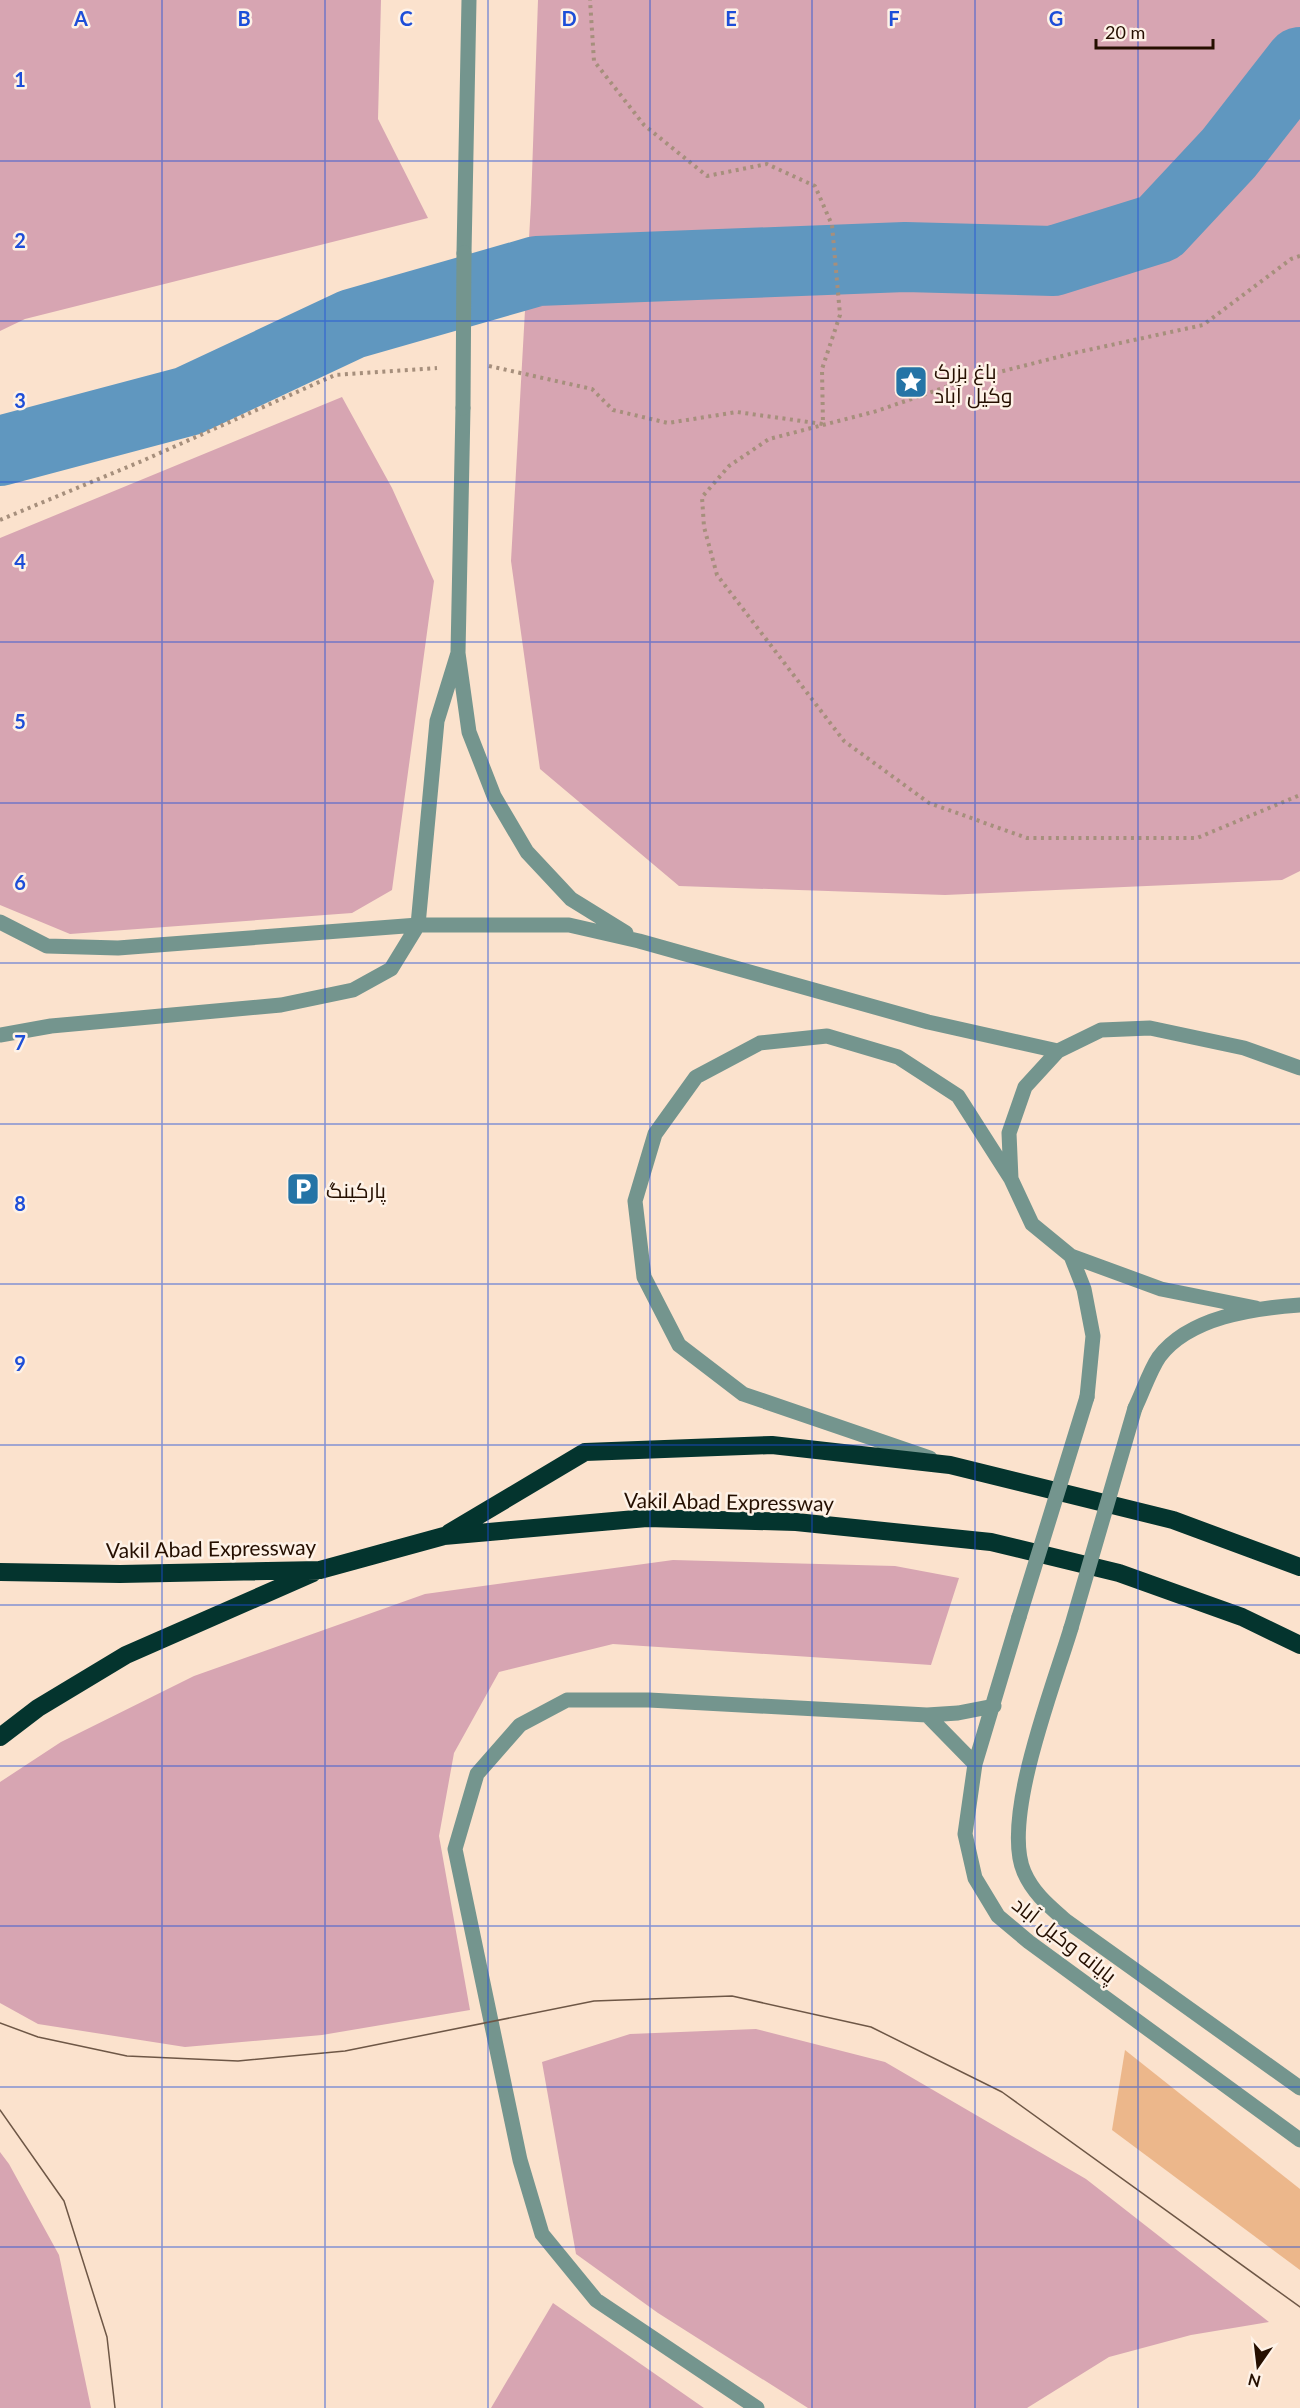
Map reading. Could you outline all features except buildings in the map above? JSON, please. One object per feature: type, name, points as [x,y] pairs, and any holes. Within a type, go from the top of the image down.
[{"type":"highway","points":[[444,1536],[585,1452],[772,1445],[950,1465],[1173,1520],[1300,1567]]},
{"type":"highway","name":"Vakil Abad Expressway","points":[[0,1572],[120,1574],[320,1570],[444,1536],[647,1518],[796,1522],[991,1542],[1119,1573],[1242,1617],[1300,1645]]},
{"type":"highway","points":[[0,1737],[38,1708],[126,1655],[320,1570]]},
{"type":"street","points":[[469,0],[464,253],[464,408],[458,653],[469,732],[494,796],[527,852],[571,900],[639,941]]},
{"type":"street","points":[[0,1035],[51,1026],[281,1005],[353,990],[391,969],[418,925],[437,721],[458,653]]},
{"type":"street","points":[[0,922],[47,946],[118,948],[418,925],[569,925],[639,941],[927,1022],[1058,1052]]},
{"type":"street","points":[[1011,1179],[1009,1133],[1025,1087],[1058,1052],[1101,1030],[1150,1028],[1244,1048],[1300,1068]]},
{"type":"street","points":[[950,1465],[742,1394],[679,1345],[644,1277],[635,1201],[655,1134],[696,1077],[760,1043],[827,1036],[898,1057],[958,1096],[1011,1179],[1032,1224],[1071,1256],[1161,1289],[1256,1308],[1300,1305]]},
{"type":"street","name":"پایانه وکیل آباد","points":[[1071,1256],[1084,1289],[1093,1336],[1087,1397],[975,1764],[965,1834],[975,1878],[998,1916],[1038,1949],[1300,2140]]},
{"type":"street","name":"پایانه وکیل آباد","points":[[1256,1308],[1193,1328],[1160,1357],[1135,1408],[1026,1780],[1017,1840],[1024,1872],[1040,1899],[1065,1920],[1300,2088]]},
{"type":"street","points":[[757,2408],[596,2300],[542,2234],[520,2160],[455,1850],[477,1774],[520,1725],[567,1700],[649,1700],[927,1715],[958,1713],[994,1706]]},
{"type":"street","points":[[927,1715],[975,1764]]},
{"type":"path","points":[[590,0],[594,61],[652,132],[707,176],[767,164],[815,186],[832,225],[840,315],[822,369],[824,424]]},
{"type":"path","points":[[1300,255],[1291,259],[1203,325],[1074,353],[972,379],[877,411],[769,439],[729,466],[702,497],[704,526],[717,575],[844,741],[928,803],[1027,838],[1197,838],[1300,795]]},
{"type":"path","points":[[482,364],[592,389],[613,410],[668,423],[737,412],[824,424]]},
{"type":"path","points":[[0,519],[142,461],[335,375],[448,367]]},
{"type":"shaded area","points":[[0,0],[381,0],[378,119],[428,218],[25,319],[0,331]]},
{"type":"shaded area","name":"باغ بزرک وکیل آباد","points":[[538,0],[1300,0],[1300,871],[1282,880],[945,895],[679,886],[540,769],[511,561],[531,203]]},
{"type":"shaded area","points":[[342,397],[392,488],[434,581],[392,890],[352,913],[70,934],[0,905],[0,538]]},
{"type":"shaded area","points":[[673,1560],[895,1566],[959,1578],[931,1665],[613,1644],[499,1672],[454,1753],[439,1836],[470,2010],[322,2035],[185,2047],[38,2024],[0,2003],[0,1782],[61,1742],[194,1676],[425,1594]]},
{"type":"shaded area","points":[[756,2029],[885,2062],[1086,2179],[1269,2322],[1191,2335],[1109,2357],[1027,2408],[808,2408],[658,2313],[576,2254],[542,2062],[630,2034]]},
{"type":"shaded area","points":[[0,2152],[9,2164],[59,2255],[91,2408],[0,2408]]},
{"type":"shaded area","points":[[553,2303],[704,2408],[491,2408]]},
{"type":"waterway","points":[[0,451],[188,401],[352,324],[537,271],[905,257],[1053,261],[1159,228],[1229,153],[1300,62]]},
{"type":"tram line","points":[[0,2023],[38,2037],[127,2056],[238,2061],[345,2051],[594,2001],[732,1996],[871,2027],[1002,2092],[1300,2307]]},
{"type":"tram line","points":[[0,2110],[64,2201],[107,2337],[115,2408]]},
{"type":"place","name":"باغ بزرک وکیل آباد","points":[[911,382]]},
{"type":"place","name":"پارکینگ","points":[[303,1189]]}]
